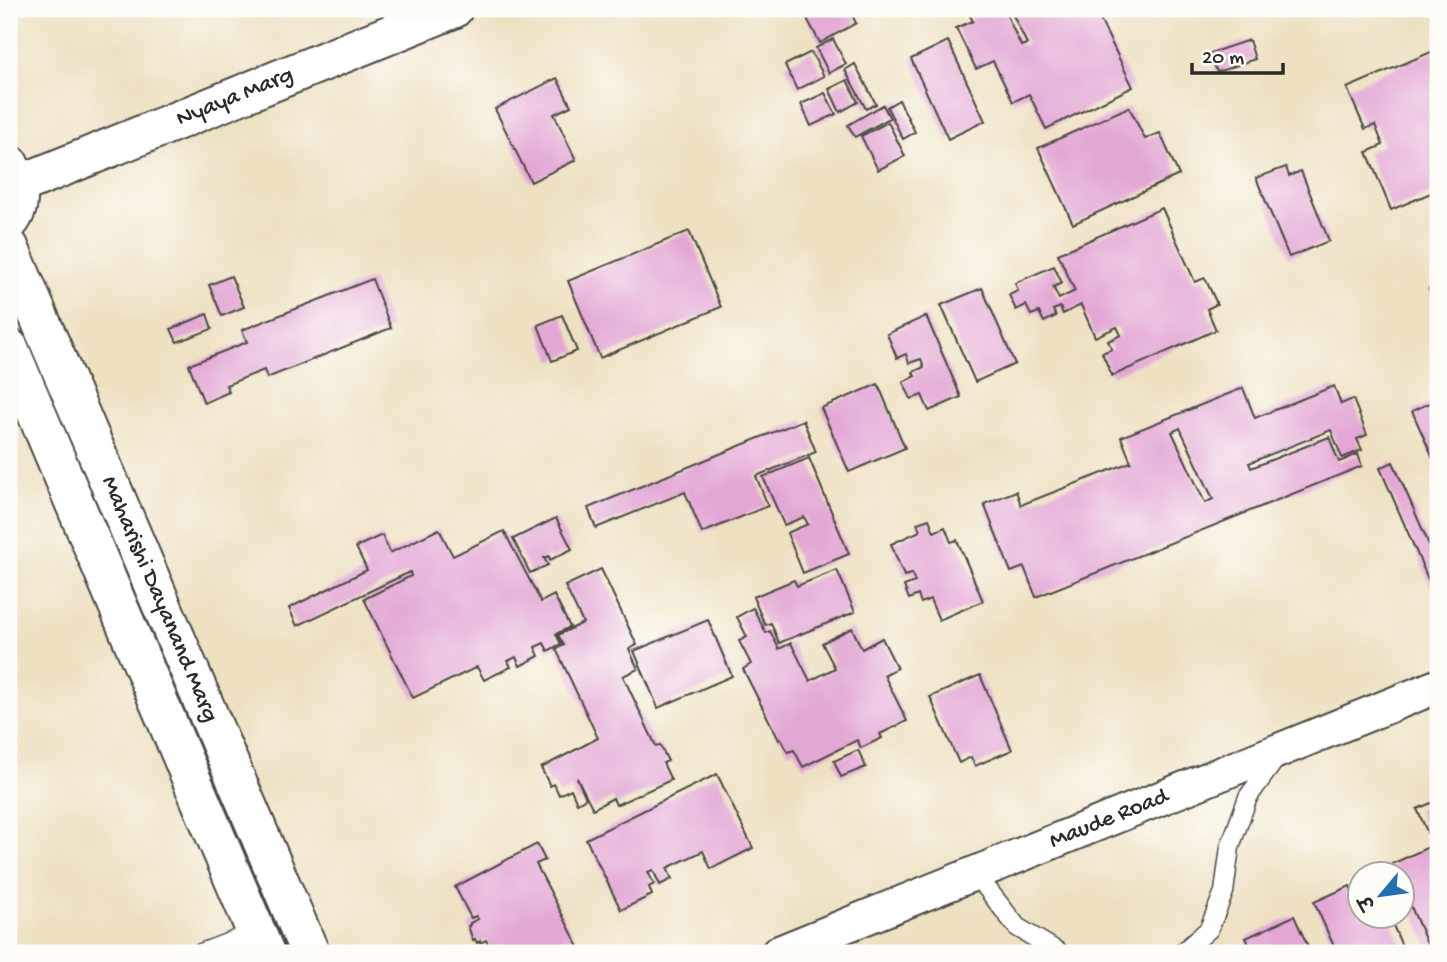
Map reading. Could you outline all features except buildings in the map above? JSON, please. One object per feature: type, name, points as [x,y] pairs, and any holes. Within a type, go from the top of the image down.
[{"type":"street","name":"Nyaya Marg","points":[[13,174],[453,9]]},
{"type":"street","points":[[9,222],[18,202],[13,174]]},
{"type":"street","name":"Maharishi Dayanand Marg","points":[[9,247],[310,953]]},
{"type":"street","name":"Maharishi Dayanand Marg","points":[[9,348],[260,942]]},
{"type":"street","name":"Maude Road","points":[[778,953],[1438,686]]},
{"type":"lane","points":[[1182,953],[1209,929],[1224,892],[1230,847],[1248,797],[1282,749]]},
{"type":"lane","points":[[975,873],[1017,928],[1060,953]]},
{"type":"lane","points":[[201,953],[260,942]]}]
